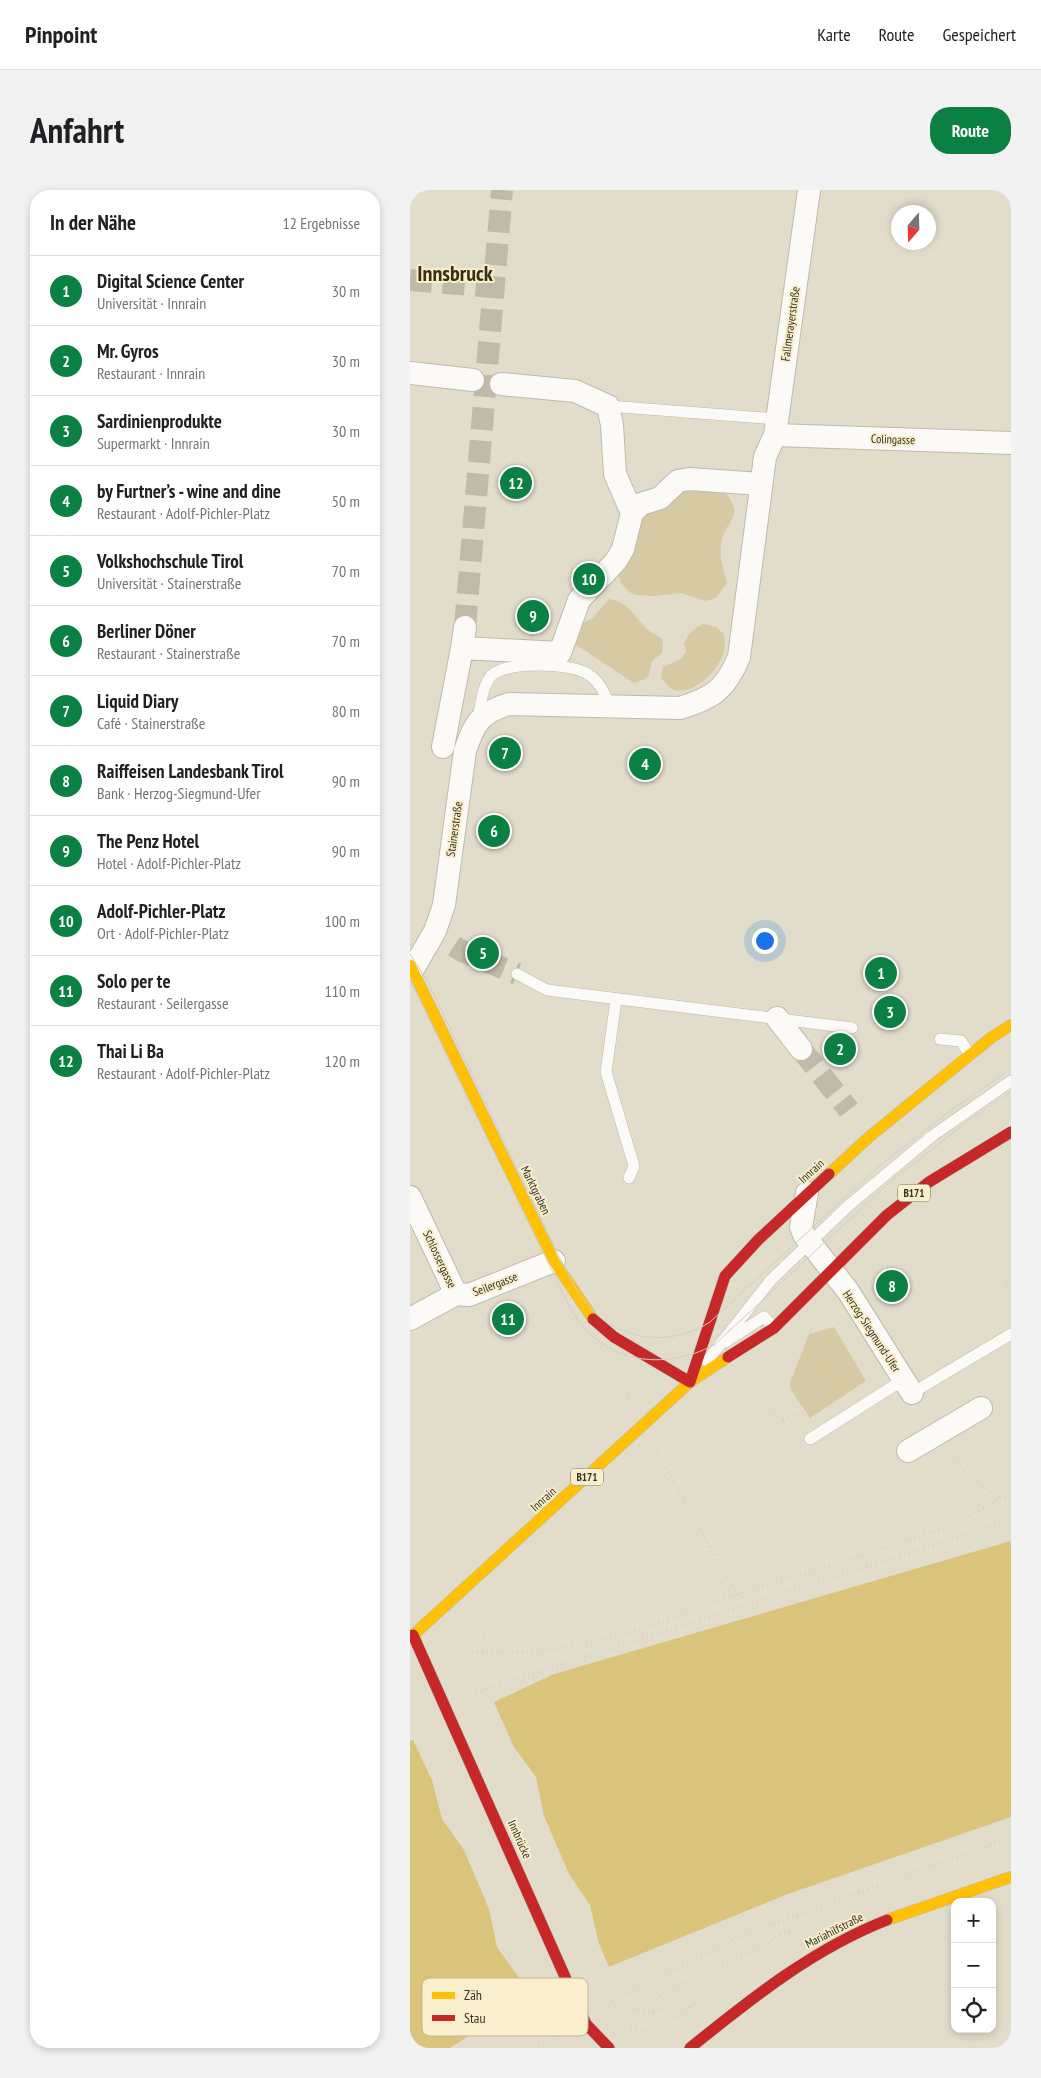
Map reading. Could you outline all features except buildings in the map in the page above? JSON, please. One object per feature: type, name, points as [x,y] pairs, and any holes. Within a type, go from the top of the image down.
[{"type":"street","name":"Fallmerayerstraße","points":[[478,720],[492,709],[509,704],[680,708],[703,701],[719,691],[732,675],[739,657],[748,481],[765,457],[776,427],[809,190]]},
{"type":"street","points":[[410,373],[473,380]]},
{"type":"street","points":[[501,384],[575,391],[608,406],[612,425],[615,474],[632,513]]},
{"type":"street","name":"Colingasse","points":[[776,427],[1011,443]]},
{"type":"street","points":[[443,747],[463,638],[560,653],[579,600],[616,561],[622,549],[632,513],[641,504],[660,498],[678,481],[689,479],[748,481]]},
{"type":"street","name":"Stainerstraße","points":[[412,967],[435,931],[444,905],[465,751],[471,732],[478,720]]},
{"type":"street","name":"Marktgraben","points":[[412,967],[554,1261],[584,1307],[598,1325],[690,1382]]},
{"type":"street","points":[[777,1018],[802,1049]]},
{"type":"street","name":"Innrain","points":[[690,1382],[725,1276],[758,1240],[806,1193],[869,1137],[970,1055],[1011,1025]]},
{"type":"street","name":"Innrain","points":[[412,1637],[690,1382],[774,1328],[871,1229],[905,1200],[929,1182],[1011,1132]]},
{"type":"street","points":[[806,1193],[801,1227],[809,1243]]},
{"type":"street","name":"Schlossergasse","points":[[410,1197],[456,1294]]},
{"type":"street","name":"Herzog-Siegmund-Ufer","points":[[809,1243],[848,1291],[907,1386]]},
{"type":"street","name":"Seilergasse","points":[[410,1318],[456,1294],[470,1294],[554,1261]]},
{"type":"street","points":[[908,1451],[981,1408]]},
{"type":"street","name":"Innbrücke","points":[[412,1637],[450,1714],[566,1978]]},
{"type":"street","name":"Mariahilfstraße","points":[[690,2048],[770,1984],[836,1943],[879,1923],[1011,1876]]},
{"type":"street","name":"Innbrücke","points":[[588,2026],[609,2048]]},
{"type":"lane","points":[[608,406],[776,427]]},
{"type":"lane","points":[[478,720],[482,698],[492,676],[508,667],[572,668],[586,673],[605,691],[609,706]]},
{"type":"lane","points":[[517,974],[547,990],[852,1028]]},
{"type":"lane","points":[[616,1000],[606,1072],[634,1166],[628,1178]]},
{"type":"lane","points":[[940,1039],[961,1041],[970,1055]]},
{"type":"lane","points":[[690,1382],[771,1280],[848,1206],[919,1147],[1011,1081]]},
{"type":"lane","points":[[718,1346],[764,1318],[774,1328]]},
{"type":"lane","points":[[810,1439],[907,1386],[1011,1334]]},
{"type":"path","points":[[1004,1282],[1011,1295]]},
{"type":"path","points":[[784,1420],[808,1410],[817,1394],[815,1378],[807,1369],[792,1362]]},
{"type":"path","points":[[765,1407],[784,1420],[790,1431]]},
{"type":"path","points":[[668,1467],[737,1595]]},
{"type":"path","points":[[468,1652],[525,1653],[582,1645],[644,1628],[737,1595],[954,1525],[1000,1498],[1011,1495]]},
{"type":"path","points":[[476,1694],[590,1655],[1011,1520]]},
{"type":"path","points":[[713,2029],[690,2006],[681,2000],[652,2013],[606,2005],[738,1937],[1011,1836]]},
{"type":"path","points":[[655,1998],[768,1943],[765,1950]]},
{"type":"path","points":[[629,2030],[656,2030],[713,1992]]},
{"type":"shaded area","points":[[684,486],[725,492],[731,501],[734,513],[721,544],[722,564],[727,583],[716,598],[706,601],[681,593],[654,596],[636,595],[629,592],[621,583],[618,574],[636,519]]},
{"type":"shaded area","points":[[609,599],[626,606],[647,629],[663,640],[662,653],[652,661],[647,678],[634,683],[575,644],[576,630],[584,622],[592,619]]},
{"type":"shaded area","points":[[703,624],[716,627],[724,634],[725,648],[722,657],[709,676],[695,687],[679,691],[672,689],[661,678],[663,667],[681,659],[686,651],[684,644],[687,637],[693,630]]},
{"type":"shaded area","points":[[834,1327],[866,1381],[810,1418],[791,1390],[790,1383],[809,1334]]},
{"type":"shaded area","points":[[1011,1541],[1011,1817],[788,1894],[582,1978],[422,1978],[422,2036],[469,2036],[450,2048],[410,2048],[410,1741],[554,1674]]},
{"type":"pier","points":[[493,1700],[514,1747],[536,1777],[544,1816],[569,1874],[590,1905],[599,1944],[610,1969],[588,1978],[519,1978],[497,1947],[489,1909],[464,1850],[442,1819],[432,1780],[412,1738]]},
{"type":"tunnel","points":[[465,627],[502,190]]},
{"type":"tunnel","points":[[410,280],[494,287]]},
{"type":"tunnel","points":[[454,946],[517,974]]},
{"type":"tunnel","points":[[801,1049],[849,1110]]},
{"type":"tram line","points":[[410,954],[428,982],[573,1283],[593,1311],[619,1329],[634,1334],[650,1337],[681,1335],[696,1330],[710,1322],[878,1167],[953,1109],[1011,1069]]},
{"type":"tram line","points":[[410,981],[573,1313],[586,1330],[602,1343],[618,1352],[637,1358],[656,1360],[675,1358],[695,1353],[714,1345],[890,1182],[968,1121],[1011,1092]]},
{"type":"traffic: slow","points":[[410,965],[554,1261],[593,1319]]},
{"type":"traffic: slow","points":[[829,1174],[869,1137],[992,1037],[1011,1025]]},
{"type":"traffic: slow","points":[[410,1638],[690,1382],[728,1357]]},
{"type":"traffic: slow","points":[[887,1920],[1011,1877]]},
{"type":"traffic: jam","points":[[728,1357],[774,1328],[887,1215],[929,1182],[1011,1132]]},
{"type":"traffic: jam","points":[[690,1382],[725,1276],[758,1240],[829,1174]]},
{"type":"traffic: jam","points":[[593,1319],[614,1337],[690,1382]]},
{"type":"traffic: jam","points":[[413,1635],[566,1978]]},
{"type":"traffic: jam","points":[[690,2048],[760,1993],[808,1960],[834,1945],[887,1920]]},
{"type":"traffic: jam","points":[[588,2026],[609,2048]]},
{"type":"place","name":"Thai Li Ba","points":[[516,483]]},
{"type":"place","name":"Adolf-Pichler-Platz","points":[[589,579]]},
{"type":"place","name":"The Penz Hotel","points":[[533,616]]},
{"type":"place","name":"Liquid Diary","points":[[505,753]]},
{"type":"place","name":"by Furtner’s - wine and dine","points":[[645,764]]},
{"type":"place","name":"Berliner Döner","points":[[494,831]]},
{"type":"place","name":"Volkshochschule Tirol","points":[[483,953]]},
{"type":"place","name":"Digital Science Center","points":[[881,973]]},
{"type":"place","name":"Sardinienprodukte","points":[[890,1012]]},
{"type":"place","name":"Mr. Gyros","points":[[840,1049]]},
{"type":"place","name":"Raiffeisen Landesbank Tirol","points":[[892,1286]]},
{"type":"place","name":"Solo per te","points":[[508,1319]]},
{"type":"district","name":"Innsbruck","points":[[455,273]]}]
